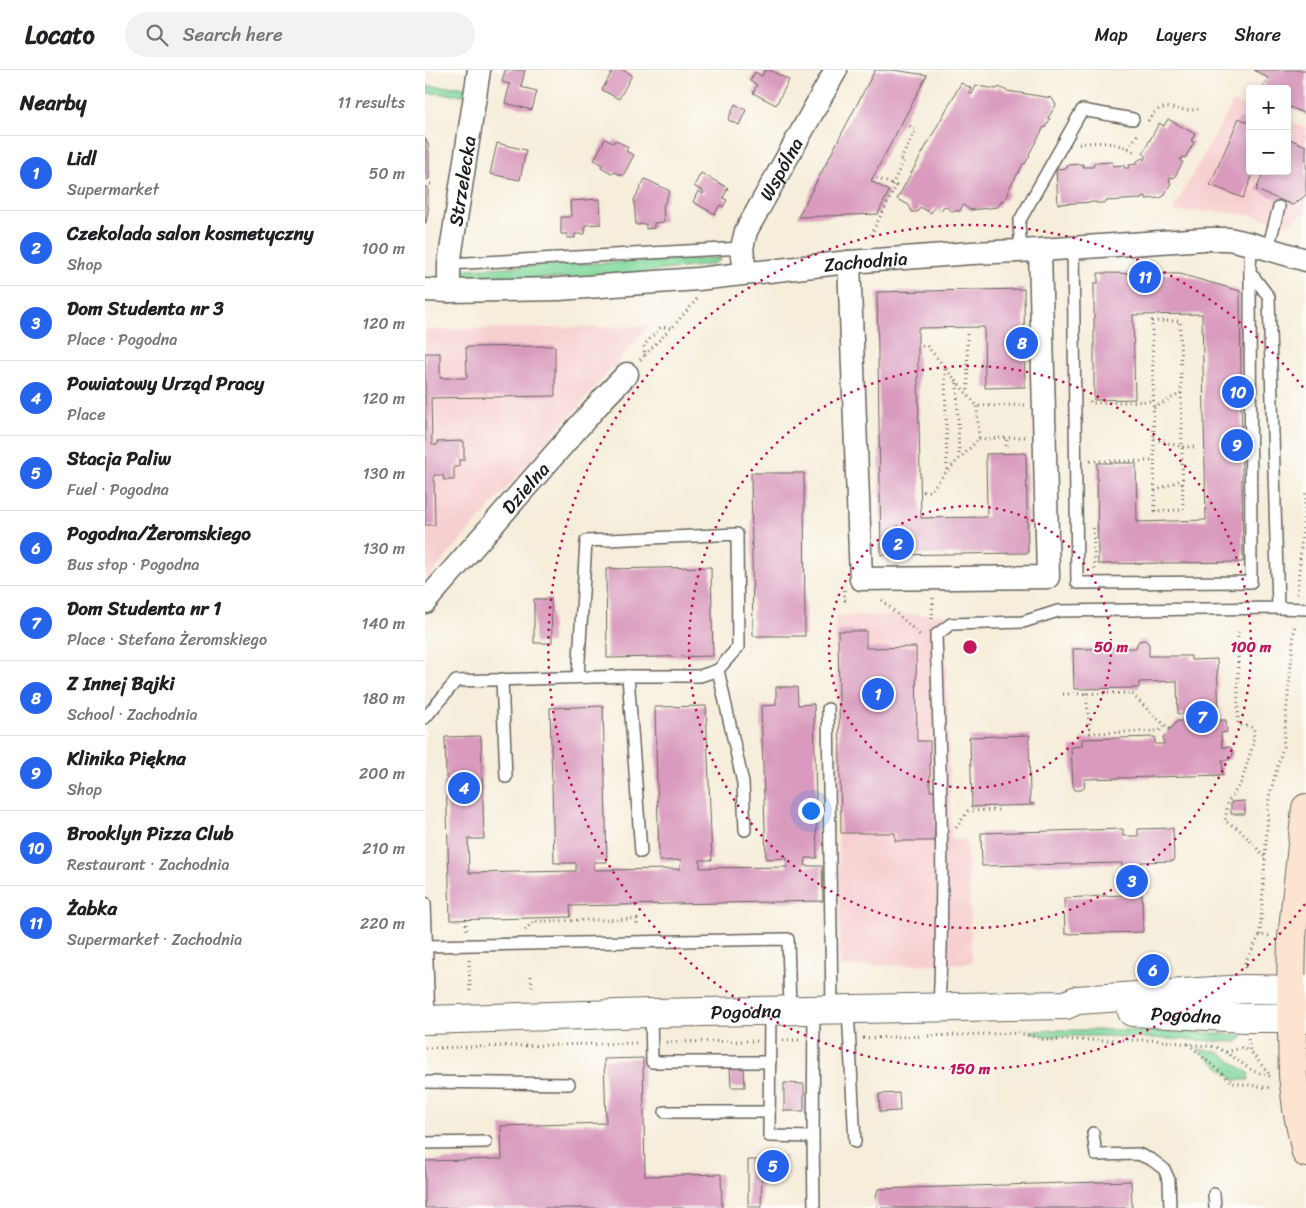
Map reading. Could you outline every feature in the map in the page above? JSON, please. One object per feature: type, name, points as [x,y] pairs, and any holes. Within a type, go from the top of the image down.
[{"type":"main road","points":[[1306,808],[1292,938],[1299,990],[1299,1018],[1283,1082],[1297,1109],[1306,1154]]},
{"type":"street","name":"Strzelecka","points":[[449,291],[449,264],[479,70]]},
{"type":"street","name":"Wspólna","points":[[745,273],[742,248],[746,231],[836,70]]},
{"type":"street","name":"Zachodnia","points":[[425,290],[559,289],[698,279],[849,262],[1205,239],[1229,239],[1306,260]]},
{"type":"street","points":[[849,262],[861,579],[1048,577],[1043,404],[1031,250]]},
{"type":"street","name":"Dzielna","points":[[425,602],[627,374]]},
{"type":"street","name":"Pogodna","points":[[1067,1005],[1077,1000],[1244,989],[1299,990]]},
{"type":"street","name":"Pogodna","points":[[427,1020],[651,1013],[1067,1005],[1074,1008],[1240,1018],[1299,1018]]},
{"type":"lane","points":[[1031,250],[1019,224],[1020,220],[1082,110],[1133,119]]},
{"type":"lane","points":[[1073,247],[1077,583],[1251,582],[1250,272],[1259,246],[1279,207]]},
{"type":"lane","points":[[449,264],[742,248]]},
{"type":"lane","points":[[1250,272],[1269,297],[1278,608]]},
{"type":"lane","points":[[425,718],[455,681],[700,676],[718,670],[738,647],[737,534],[586,541],[578,677]]},
{"type":"lane","points":[[939,1008],[942,898],[936,635],[951,624],[1023,622],[1058,611],[1301,609]]},
{"type":"lane","points":[[718,670],[743,783],[745,830]]},
{"type":"lane","points":[[628,676],[641,852]]},
{"type":"lane","points":[[502,679],[507,777]]},
{"type":"lane","points":[[814,1208],[813,1039],[811,1010],[828,709]]},
{"type":"lane","points":[[425,903],[427,1020]]},
{"type":"lane","points":[[426,946],[788,939],[811,1010],[850,1038],[855,1142]]},
{"type":"lane","points":[[811,1010],[771,1041],[769,1136],[813,1137]]},
{"type":"lane","points":[[651,1013],[652,1062],[770,1062]]},
{"type":"lane","points":[[425,1082],[569,1084]]},
{"type":"lane","points":[[665,1112],[769,1112]]},
{"type":"lane","points":[[1093,1133],[1096,1155],[1138,1154],[1152,1160],[1164,1169],[1169,1180],[1170,1208]]},
{"type":"lane","points":[[425,1143],[486,1142]]},
{"type":"lane","points":[[1214,1194],[1215,1208]]},
{"type":"path","points":[[1145,126],[1153,113],[1159,109],[1168,107],[1191,111],[1198,109]]},
{"type":"path","points":[[892,185],[904,160],[901,159],[916,130],[908,125]]},
{"type":"path","points":[[1128,148],[1141,131]]},
{"type":"path","points":[[1056,156],[1080,144],[1103,142],[1128,148],[1136,153]]},
{"type":"path","points":[[871,235],[896,186],[873,177]]},
{"type":"path","points":[[425,184],[433,184]]},
{"type":"path","points":[[627,374],[699,296]]},
{"type":"path","points":[[1152,321],[1180,321],[1181,394],[1183,510],[1155,511],[1152,321]]},
{"type":"path","points":[[645,355],[644,345],[661,327],[671,328]]},
{"type":"path","points":[[967,334],[969,390],[967,394]]},
{"type":"path","points":[[922,346],[927,346],[977,406],[979,439]]},
{"type":"path","points":[[945,368],[947,471]]},
{"type":"path","points":[[957,382],[959,458]]},
{"type":"path","points":[[1154,408],[1181,394]]},
{"type":"path","points":[[1075,400],[1090,401],[1091,403],[1154,401]]},
{"type":"path","points":[[977,406],[1043,404]]},
{"type":"path","points":[[923,492],[930,491],[959,458],[979,439],[1044,436]]},
{"type":"path","points":[[1006,446],[1007,438]]},
{"type":"path","points":[[1154,439],[1182,447],[1196,447]]},
{"type":"path","points":[[1076,462],[1155,461]]},
{"type":"path","points":[[1155,491],[1183,479]]},
{"type":"path","points":[[1259,935],[1269,797],[1283,747],[1301,609],[1306,490]]},
{"type":"path","points":[[844,591],[845,600],[850,600]]},
{"type":"path","points":[[932,626],[933,598]]},
{"type":"path","points":[[881,600],[920,634]]},
{"type":"path","points":[[1238,632],[1238,724],[1254,728],[1253,744],[1243,781],[1228,802],[1225,821],[1239,829],[1265,857]]},
{"type":"path","points":[[1086,693],[1090,733],[1159,731],[1165,725]]},
{"type":"path","points":[[1063,694],[1131,693],[1171,730]]},
{"type":"path","points":[[941,830],[955,829],[968,811],[1001,810]]},
{"type":"path","points":[[534,921],[546,919],[637,920],[638,942]]},
{"type":"path","points":[[468,945],[470,992]]},
{"type":"path","points":[[531,976],[532,990]]},
{"type":"path","points":[[850,1038],[1019,1033],[1045,1040],[1155,1040],[1215,1047],[1253,1071],[1283,1082]]},
{"type":"path","points":[[425,1048],[813,1039]]},
{"type":"path","points":[[1187,1044],[1233,1083],[1283,1082]]},
{"type":"path","points":[[1225,1052],[1241,1048],[1250,1051]]},
{"type":"shaded area","points":[[1233,102],[1246,107],[1246,175],[1291,175],[1291,122],[1306,128],[1306,212],[1289,225],[1253,216],[1216,211],[1172,212]]},
{"type":"shaded area","points":[[649,326],[425,581],[425,330]]},
{"type":"shaded area","points":[[945,614],[951,839],[967,839],[972,963],[840,967],[835,616]]},
{"type":"green space","points":[[425,86],[465,87],[464,95],[425,93]]},
{"type":"green space","points":[[719,258],[720,260],[710,265],[566,278],[471,278],[464,274],[461,269]]},
{"type":"green space","points":[[1152,1030],[1243,1035],[1243,1038],[1237,1042],[1102,1036],[1044,1036],[1029,1031]]},
{"type":"green space","points":[[1197,1049],[1220,1053],[1248,1073],[1249,1080],[1235,1080]]},
{"type":"building","points":[[505,70],[525,70],[521,87],[537,91],[532,110],[505,103],[510,84],[502,82]]},
{"type":"building","points":[[613,70],[623,70],[632,75],[619,99],[602,90]]},
{"type":"building","points":[[765,70],[770,70],[789,80],[776,105],[753,93],[757,85],[750,81],[755,72],[762,76]]},
{"type":"building","points":[[875,70],[893,70],[927,75],[871,181],[889,191],[878,214],[798,217]]},
{"type":"building","points":[[1254,70],[1306,70],[1306,114],[1291,108],[1291,85],[1264,85],[1268,78]]},
{"type":"building","points":[[961,83],[971,88],[969,93],[972,94],[976,86],[997,89],[999,87],[1007,91],[1052,98],[1056,105],[1025,164],[1007,192],[1009,193],[998,207],[970,210],[963,205],[960,211],[952,211],[944,206],[941,211],[934,208],[931,213],[920,207],[917,212],[912,212],[909,205],[897,199]]},
{"type":"building","points":[[735,104],[746,110],[739,125],[728,120]]},
{"type":"building","points":[[1239,118],[1246,121],[1246,175],[1253,175],[1243,198],[1210,185]]},
{"type":"building","points":[[1168,119],[1195,134],[1191,141],[1194,142],[1185,158],[1182,157],[1180,161],[1183,162],[1174,178],[1171,177],[1169,181],[1171,183],[1164,196],[1146,199],[1146,196],[1142,196],[1142,199],[1106,201],[1106,203],[1058,204],[1056,169],[1067,168],[1068,165],[1083,164],[1083,167],[1093,167],[1094,163],[1112,162],[1113,166],[1124,165],[1124,168],[1129,168],[1129,165],[1136,164],[1142,158],[1144,160],[1146,156],[1143,153],[1159,123],[1164,126]]},
{"type":"building","points":[[425,138],[429,153],[429,179],[425,179]]},
{"type":"building","points":[[605,139],[613,143],[615,140],[628,147],[626,151],[634,155],[623,176],[614,172],[613,174],[601,167],[602,164],[594,160]]},
{"type":"building","points":[[1291,140],[1306,146],[1306,195],[1293,205],[1256,190],[1262,176],[1260,175],[1291,175]]},
{"type":"building","points":[[497,143],[526,150],[520,180],[490,174]]},
{"type":"building","points":[[701,173],[728,188],[723,198],[727,200],[723,207],[720,205],[715,214],[693,202],[698,191],[703,194],[704,192],[694,186]]},
{"type":"building","points":[[645,179],[670,191],[663,206],[664,222],[654,223],[654,228],[646,229],[646,224],[636,225],[634,200]]},
{"type":"building","points":[[425,187],[428,187],[426,223],[425,223]]},
{"type":"building","points":[[600,199],[601,224],[585,225],[585,234],[575,234],[575,238],[567,238],[567,234],[561,234],[561,217],[571,217],[570,201]]},
{"type":"building","points":[[1098,273],[1180,274],[1240,291],[1243,562],[1098,564],[1097,463],[1136,463],[1137,522],[1206,520],[1202,314],[1133,315],[1135,399],[1094,400],[1094,283],[1098,283]]},
{"type":"building","points":[[1024,289],[1025,387],[985,388],[984,327],[918,328],[918,378],[921,518],[987,517],[986,454],[1026,453],[1028,553],[881,555],[877,292]]},
{"type":"building","points":[[555,346],[555,396],[431,398],[432,445],[437,445],[437,442],[464,441],[464,460],[459,460],[459,467],[454,467],[454,480],[444,480],[443,475],[434,475],[435,525],[425,525],[425,353],[440,353],[440,378],[467,378],[466,347]]},
{"type":"building","points":[[751,473],[804,473],[805,636],[753,636]]},
{"type":"building","points":[[711,567],[713,656],[607,658],[606,569]]},
{"type":"building","points":[[534,599],[551,599],[552,643],[534,643]]},
{"type":"building","points":[[838,631],[866,631],[866,648],[916,647],[917,741],[930,741],[930,791],[935,791],[935,841],[895,841],[895,833],[841,833]]},
{"type":"building","points":[[1145,640],[1149,644],[1149,656],[1191,656],[1191,660],[1217,659],[1219,720],[1226,720],[1227,732],[1221,733],[1222,747],[1230,747],[1233,754],[1232,757],[1229,760],[1222,760],[1223,775],[1085,779],[1084,788],[1075,790],[1073,786],[1071,747],[1082,746],[1082,739],[1155,737],[1155,744],[1164,744],[1163,737],[1178,721],[1185,721],[1186,714],[1178,714],[1177,681],[1139,682],[1139,688],[1074,689],[1073,649],[1136,648],[1139,641]]},
{"type":"building","points":[[776,687],[797,687],[798,705],[814,704],[817,858],[806,858],[805,866],[822,866],[823,901],[570,906],[571,917],[450,920],[445,737],[481,736],[484,839],[468,839],[469,873],[576,871],[576,863],[554,863],[550,708],[603,706],[607,862],[594,862],[594,870],[680,869],[681,860],[659,861],[655,707],[706,706],[712,860],[700,860],[700,868],[787,867],[787,858],[766,859],[761,706],[776,705]]},
{"type":"building","points":[[1030,735],[1030,804],[1034,803],[1034,805],[971,807],[969,737]]},
{"type":"building","points":[[1245,801],[1245,814],[1231,814],[1231,802]]},
{"type":"building","points":[[1173,828],[1174,861],[1141,862],[1143,932],[1065,934],[1064,898],[1123,895],[1122,863],[982,866],[981,833],[1123,829],[1123,836],[1138,836],[1138,829]]},
{"type":"building","points":[[643,1058],[645,1176],[721,1174],[722,1208],[425,1208],[425,1161],[502,1159],[501,1126],[606,1123],[604,1059]]},
{"type":"building","points":[[744,1067],[745,1087],[731,1087],[730,1068]]},
{"type":"building","points":[[784,1083],[804,1084],[804,1111],[784,1111]]},
{"type":"building","points":[[899,1093],[900,1111],[880,1112],[879,1094]]},
{"type":"building","points":[[761,1156],[785,1156],[785,1177],[762,1177],[761,1207],[748,1207],[748,1160],[762,1160]]},
{"type":"building","points":[[1131,1181],[1132,1208],[877,1208],[876,1197],[878,1189]]},
{"type":"place","name":"Żabka","points":[[1145,277]]},
{"type":"place","name":"Z Innej Bajki","points":[[1022,343]]},
{"type":"place","name":"Brooklyn Pizza Club","points":[[1238,392]]},
{"type":"place","name":"Klinika Piękna","points":[[1237,445]]},
{"type":"place","name":"Czekolada salon kosmetyczny","points":[[898,544]]},
{"type":"place","name":"Lidl","points":[[878,694]]},
{"type":"place","name":"Dom Studenta nr 1","points":[[1202,717]]},
{"type":"place","name":"Powiatowy Urząd Pracy","points":[[464,788]]},
{"type":"place","name":"Dom Studenta nr 3","points":[[1132,881]]},
{"type":"place","name":"Pogodna/Żeromskiego","points":[[1153,970]]},
{"type":"place","name":"Stacja Paliw","points":[[773,1166]]}]
